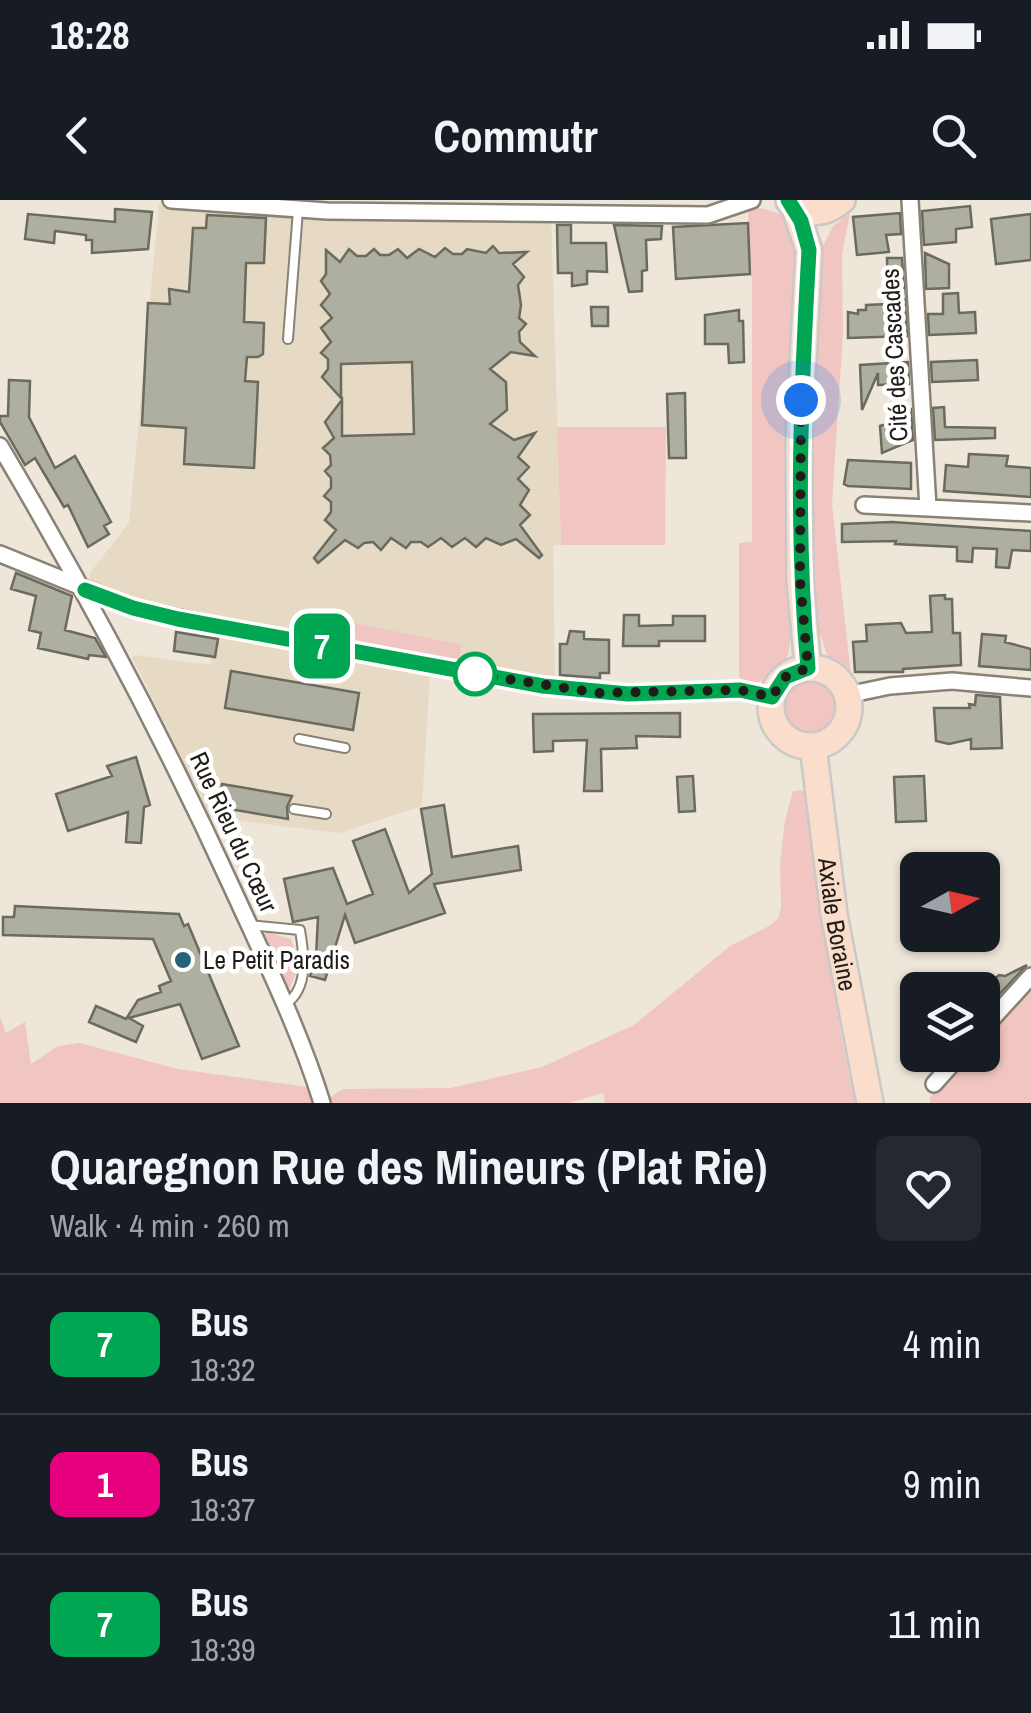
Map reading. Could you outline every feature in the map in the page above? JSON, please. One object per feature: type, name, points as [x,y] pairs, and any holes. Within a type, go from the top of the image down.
[{"type":"main road","points":[[791,203],[816,212],[835,205]]},
{"type":"main road","points":[[791,203],[809,250],[799,437],[800,580],[808,668]]},
{"type":"main road","points":[[809,250],[835,205]]},
{"type":"main road","points":[[808,668],[828,672],[847,695],[847,718],[834,738],[812,746],[789,740],[774,722],[772,697],[785,677],[808,668]]},
{"type":"main road","name":"Axiale Boraine","points":[[812,746],[834,914],[870,1103]]},
{"type":"street","points":[[171,200],[327,211],[708,215],[752,200]]},
{"type":"street","name":"Cité des Cascades","points":[[910,200],[928,508]]},
{"type":"street","name":"Rue Rieu du Cœur","points":[[0,446],[85,590],[170,754],[249,925],[322,1103]]},
{"type":"street","points":[[864,505],[1031,513]]},
{"type":"street","points":[[0,554],[133,608],[178,619],[543,686],[628,694],[740,690],[772,697]]},
{"type":"street","points":[[847,695],[890,686],[952,682],[1031,688]]},
{"type":"street","points":[[1000,1010],[1031,976]]},
{"type":"street","points":[[934,1084],[945,1072]]},
{"type":"lane","points":[[288,339],[298,210]]},
{"type":"lane","points":[[299,739],[345,748]]},
{"type":"lane","points":[[294,808],[326,814]]},
{"type":"lane","points":[[249,925],[300,930],[305,962],[296,996],[284,1006]]},
{"type":"shaded area","points":[[159,204],[288,214],[551,213],[561,544],[553,546],[555,684],[138,605],[93,589],[89,574],[129,523]]},
{"type":"shaded area","points":[[760,208],[782,214],[821,250],[833,226],[850,213],[842,254],[843,334],[832,504],[851,676],[827,655],[816,620],[792,621],[790,645],[779,671],[746,685],[739,676],[739,543],[752,542],[752,283],[748,210]]},
{"type":"shaded area","points":[[557,427],[666,427],[665,545],[561,545]]},
{"type":"shaded area","points":[[307,613],[462,645],[458,660],[307,632]]},
{"type":"shaded area","points":[[216,632],[430,673],[422,806],[339,833],[210,817],[132,657],[210,665]]},
{"type":"shaded area","points":[[810,678],[831,686],[839,707],[831,728],[810,736],[789,728],[781,707],[789,686]]},
{"type":"shaded area","points":[[809,790],[843,1013],[839,1022],[851,1085],[860,1093],[863,1103],[605,1103],[603,1093],[569,1103],[330,1103],[329,1098],[343,1089],[450,1088],[542,1067],[634,1025],[730,946],[778,918],[785,820],[793,791]]},
{"type":"shaded area","points":[[266,932],[291,939],[299,967],[288,992],[263,935]]},
{"type":"shaded area","points":[[1031,987],[1031,1103],[930,1103],[930,1097],[953,1072],[1000,1072],[1000,1021]]},
{"type":"shaded area","points":[[0,1017],[6,1033],[25,1022],[31,1064],[58,1046],[80,1043],[178,1069],[308,1087],[312,1103],[0,1103]]},
{"type":"building","points":[[970,206],[972,227],[956,229],[956,242],[924,245],[922,211]]},
{"type":"building","points":[[115,209],[152,212],[148,249],[92,253],[92,240],[86,240],[86,235],[55,231],[54,243],[25,239],[28,214],[115,222]]},
{"type":"building","points":[[900,213],[901,234],[886,235],[889,252],[857,255],[853,217]]},
{"type":"building","points":[[1031,214],[1031,260],[996,264],[991,219]]},
{"type":"building","points":[[207,215],[266,218],[264,263],[246,263],[244,322],[264,323],[263,354],[247,357],[245,381],[258,382],[254,468],[184,464],[186,428],[142,425],[148,303],[170,304],[169,289],[189,292],[193,228],[206,228]]},
{"type":"building","points":[[748,223],[750,274],[676,279],[673,227]]},
{"type":"building","points":[[557,225],[571,225],[571,243],[606,243],[607,272],[587,271],[587,284],[572,286],[572,273],[558,273]]},
{"type":"building","points":[[614,225],[662,226],[661,239],[646,240],[647,270],[642,271],[642,291],[629,292]]},
{"type":"building","points":[[493,246],[499,253],[527,252],[513,264],[524,277],[518,285],[519,318],[526,324],[519,332],[520,342],[535,356],[511,352],[490,369],[506,382],[507,410],[490,424],[514,440],[535,433],[518,457],[529,467],[518,479],[529,490],[520,505],[530,515],[520,525],[542,555],[539,558],[516,539],[501,545],[486,538],[476,547],[465,538],[452,547],[441,538],[428,547],[411,542],[406,548],[391,538],[381,550],[373,542],[358,548],[345,540],[318,563],[314,558],[336,530],[325,520],[331,512],[331,502],[324,496],[331,488],[331,478],[325,471],[331,465],[330,455],[323,448],[334,438],[325,422],[342,400],[342,436],[414,434],[412,362],[341,364],[341,398],[322,377],[328,369],[328,359],[321,353],[331,342],[321,328],[332,318],[321,305],[330,294],[321,281],[326,274],[326,250],[340,262],[349,249],[357,256],[366,256],[374,249],[380,255],[389,255],[398,249],[407,258],[419,249],[435,257],[445,248],[453,254],[462,254],[467,249],[486,253]]},
{"type":"building","points":[[925,253],[949,264],[949,288],[926,289]]},
{"type":"building","points":[[887,258],[902,258],[907,336],[848,338],[848,312],[858,314],[858,310],[866,310],[866,305],[888,304]]},
{"type":"building","points":[[958,293],[959,313],[975,312],[976,333],[929,335],[928,314],[943,314],[943,294]]},
{"type":"building","points":[[591,307],[608,307],[608,326],[592,326]]},
{"type":"building","points":[[739,310],[744,362],[729,363],[728,344],[705,344],[705,315]]},
{"type":"building","points":[[977,360],[978,380],[932,382],[931,362]]},
{"type":"building","points":[[908,362],[909,384],[878,385],[878,373],[862,410],[860,365]]},
{"type":"building","points":[[9,380],[30,381],[29,417],[55,468],[75,456],[111,522],[104,526],[109,534],[88,547],[68,505],[64,507],[35,458],[25,465],[0,422],[0,416],[8,416]]},
{"type":"building","points":[[685,393],[686,458],[669,458],[667,394]]},
{"type":"building","points":[[944,407],[945,427],[995,428],[995,438],[935,440],[933,408]]},
{"type":"building","points":[[911,409],[913,440],[882,453],[880,426],[897,421],[896,410]]},
{"type":"building","points":[[969,454],[1008,456],[1006,466],[1031,468],[1031,497],[944,491],[946,465],[968,467]]},
{"type":"building","points":[[848,460],[911,463],[911,489],[848,486],[844,484]]},
{"type":"building","points":[[892,522],[1031,531],[1031,551],[1012,550],[1009,568],[996,567],[997,549],[973,548],[972,562],[957,561],[957,547],[895,544],[896,541],[842,542],[842,524]]},
{"type":"building","points":[[16,573],[72,596],[65,630],[95,638],[106,657],[89,655],[88,659],[38,648],[41,633],[29,630],[36,596],[11,589]]},
{"type":"building","points":[[945,595],[945,599],[952,599],[953,633],[960,633],[961,665],[903,672],[855,672],[853,642],[867,641],[866,625],[901,623],[906,633],[932,632],[930,596]]},
{"type":"building","points":[[624,615],[639,615],[639,626],[673,625],[673,616],[705,616],[705,641],[623,646]]},
{"type":"building","points":[[570,631],[584,632],[584,639],[609,640],[609,673],[600,673],[600,678],[560,675],[560,644],[567,644]]},
{"type":"building","points":[[176,632],[218,639],[215,657],[174,651]]},
{"type":"building","points":[[982,634],[1006,636],[1005,642],[1031,649],[1031,670],[979,666]]},
{"type":"building","points":[[231,671],[359,693],[353,730],[225,708]]},
{"type":"building","points":[[976,695],[1000,697],[1002,748],[971,749],[971,739],[949,744],[936,741],[934,708],[970,708],[969,704],[975,705]]},
{"type":"building","points":[[680,713],[680,737],[636,736],[637,748],[601,749],[602,791],[584,791],[587,740],[553,741],[553,751],[534,752],[533,714]]},
{"type":"building","points":[[136,757],[150,805],[144,807],[141,843],[126,842],[128,812],[68,831],[56,794],[112,776],[107,766]]},
{"type":"building","points":[[693,776],[695,811],[679,812],[677,777]]},
{"type":"building","points":[[924,776],[926,821],[896,822],[894,777]]},
{"type":"building","points":[[222,784],[292,796],[287,807],[288,819],[218,807]]},
{"type":"building","points":[[444,805],[452,857],[518,846],[521,870],[434,884],[445,913],[355,943],[345,915],[325,980],[310,976],[316,957],[318,917],[293,922],[284,879],[333,868],[347,904],[373,894],[353,841],[385,829],[409,893],[432,874],[421,809]]},
{"type":"building","points":[[15,906],[179,914],[184,926],[188,924],[239,1046],[202,1059],[180,1004],[129,1018],[143,1026],[136,1042],[89,1022],[96,1006],[126,1019],[138,1000],[161,992],[159,986],[171,981],[153,939],[3,935],[3,917],[14,917]]},
{"type":"building","points":[[1027,965],[1000,993],[1000,975]]},
{"type":"bus line","name":"7","points":[[85,590],[178,619],[543,686],[628,694],[740,690],[772,697],[785,677],[808,668],[800,580],[799,437],[809,250],[801,221],[788,200]]},
{"type":"place","name":"Le Petit Paradis","points":[[183,960]]},
{"type":"route","points":[[475,674],[598,693],[740,690],[772,697],[785,677],[808,668],[800,580],[801,400]]}]
